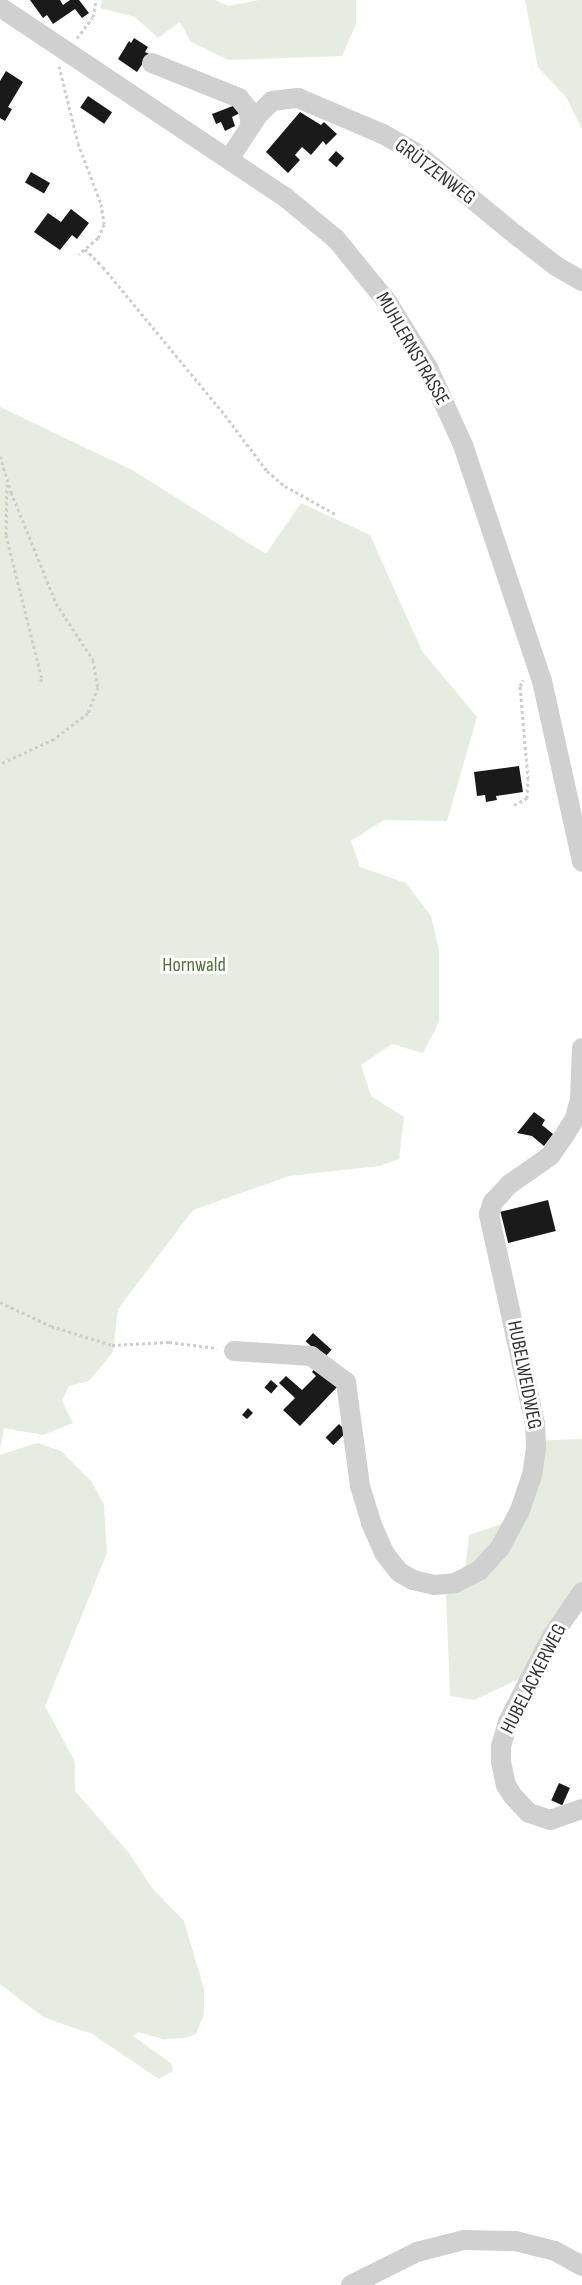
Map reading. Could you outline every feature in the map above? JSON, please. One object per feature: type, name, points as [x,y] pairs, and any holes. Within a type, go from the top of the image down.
[{"type":"street","name":"MUHLERNSTRASSE","points":[[0,7],[285,196],[336,239],[376,287],[410,336],[441,394],[463,445],[533,653],[549,712],[582,862]]},
{"type":"street","points":[[152,63],[239,98],[248,109],[251,126]]},
{"type":"street","name":"GRÜTZENWEG","points":[[229,159],[258,115],[273,101],[298,98],[383,134],[416,153],[516,235],[582,281]]},
{"type":"street","name":"HUBELWEIDWEG","points":[[234,1351],[311,1356],[336,1372],[346,1382],[360,1486],[384,1554],[399,1572],[413,1580],[434,1585],[455,1583],[479,1571],[500,1548],[519,1513],[532,1476],[536,1448],[533,1413],[489,1214],[493,1202],[510,1184],[550,1156],[575,1118],[580,1099],[582,1048]]},
{"type":"street","name":"HUBELACKERWEG","points":[[582,1592],[551,1638],[508,1722],[501,1746],[502,1775],[506,1785],[529,1813],[550,1821],[582,1809]]},
{"type":"street","points":[[351,2285],[417,2252],[464,2240],[515,2241],[555,2251],[582,2265]]},
{"type":"path","points":[[79,254],[98,238],[104,224],[101,204],[78,143],[60,47],[93,17],[96,0]]},
{"type":"path","points":[[85,249],[225,415],[267,471],[285,486],[337,515]]},
{"type":"path","points":[[0,456],[56,603],[93,660],[98,687],[88,713],[54,739],[0,764]]},
{"type":"path","points":[[7,479],[6,535],[42,679],[38,684]]},
{"type":"path","points":[[514,805],[527,798],[528,779],[520,686],[533,653]]},
{"type":"path","points":[[0,1302],[51,1326],[112,1345],[192,1343],[234,1351]]},
{"type":"green space","points":[[102,0],[215,0],[228,6],[259,0],[356,0],[356,24],[342,56],[229,60],[191,42],[180,22],[158,38],[135,17],[100,8]]},
{"type":"green space","points":[[525,0],[582,0],[582,129],[566,97],[538,67]]},
{"type":"green space","name":"Hornwald","points":[[0,407],[132,470],[266,554],[301,503],[370,535],[422,651],[477,717],[447,821],[384,820],[351,841],[360,867],[406,883],[431,916],[439,949],[439,1022],[423,1053],[392,1044],[361,1065],[371,1096],[404,1117],[399,1159],[379,1166],[289,1176],[193,1210],[118,1309],[113,1352],[89,1381],[69,1386],[62,1401],[73,1423],[43,1435],[4,1428],[0,1450]]},
{"type":"green space","points":[[582,1439],[582,1611],[576,1620],[544,1638],[521,1678],[474,1700],[450,1696],[446,1594],[465,1571],[469,1535],[513,1520],[530,1441]]},
{"type":"green space","points":[[37,1443],[61,1451],[91,1481],[104,1504],[107,1553],[45,1706],[75,1762],[75,1791],[129,1853],[152,1888],[184,1921],[204,1989],[204,2014],[196,2034],[185,2038],[163,2039],[138,2032],[133,2036],[171,2063],[173,2071],[159,2079],[92,2034],[43,2017],[0,1984],[0,1455]]},
{"type":"building","points":[[30,0],[60,0],[63,5],[70,0],[79,0],[89,13],[82,18],[75,9],[53,24],[47,15],[43,18]]},
{"type":"building","points":[[134,38],[148,47],[145,52],[149,54],[137,72],[118,59],[129,41],[131,43]]},
{"type":"building","points":[[6,71],[23,82],[8,107],[12,109],[5,121],[0,118],[0,81]]},
{"type":"building","points":[[88,96],[112,112],[104,124],[80,108]]},
{"type":"building","points":[[238,104],[242,112],[232,117],[235,126],[225,131],[221,122],[216,124],[212,114]]},
{"type":"building","points":[[300,112],[321,125],[324,122],[337,134],[326,145],[323,141],[311,155],[302,147],[295,155],[300,160],[288,173],[266,152]]},
{"type":"building","points":[[336,151],[344,158],[336,167],[328,160]]},
{"type":"building","points":[[31,172],[50,183],[44,193],[25,182]]},
{"type":"building","points":[[71,209],[89,223],[77,239],[72,235],[60,250],[34,232],[48,213],[61,222]]},
{"type":"building","points":[[519,766],[523,792],[496,796],[497,800],[486,802],[485,795],[477,796],[474,772]]},
{"type":"building","points":[[534,1112],[545,1120],[542,1125],[553,1134],[544,1146],[532,1136],[517,1133]]},
{"type":"building","points":[[548,1200],[556,1231],[508,1243],[500,1212]]},
{"type":"building","points":[[313,1333],[332,1350],[324,1358],[306,1341]]},
{"type":"building","points":[[317,1366],[338,1386],[300,1426],[283,1410],[295,1398],[279,1383],[286,1376],[302,1390],[316,1376],[312,1372]]},
{"type":"building","points":[[271,1380],[278,1386],[271,1393],[264,1388]]},
{"type":"building","points":[[248,1408],[253,1413],[247,1419],[242,1415]]},
{"type":"building","points":[[339,1424],[347,1432],[333,1445],[326,1437]]},
{"type":"building","points":[[559,1783],[570,1788],[562,1805],[551,1800]]}]
